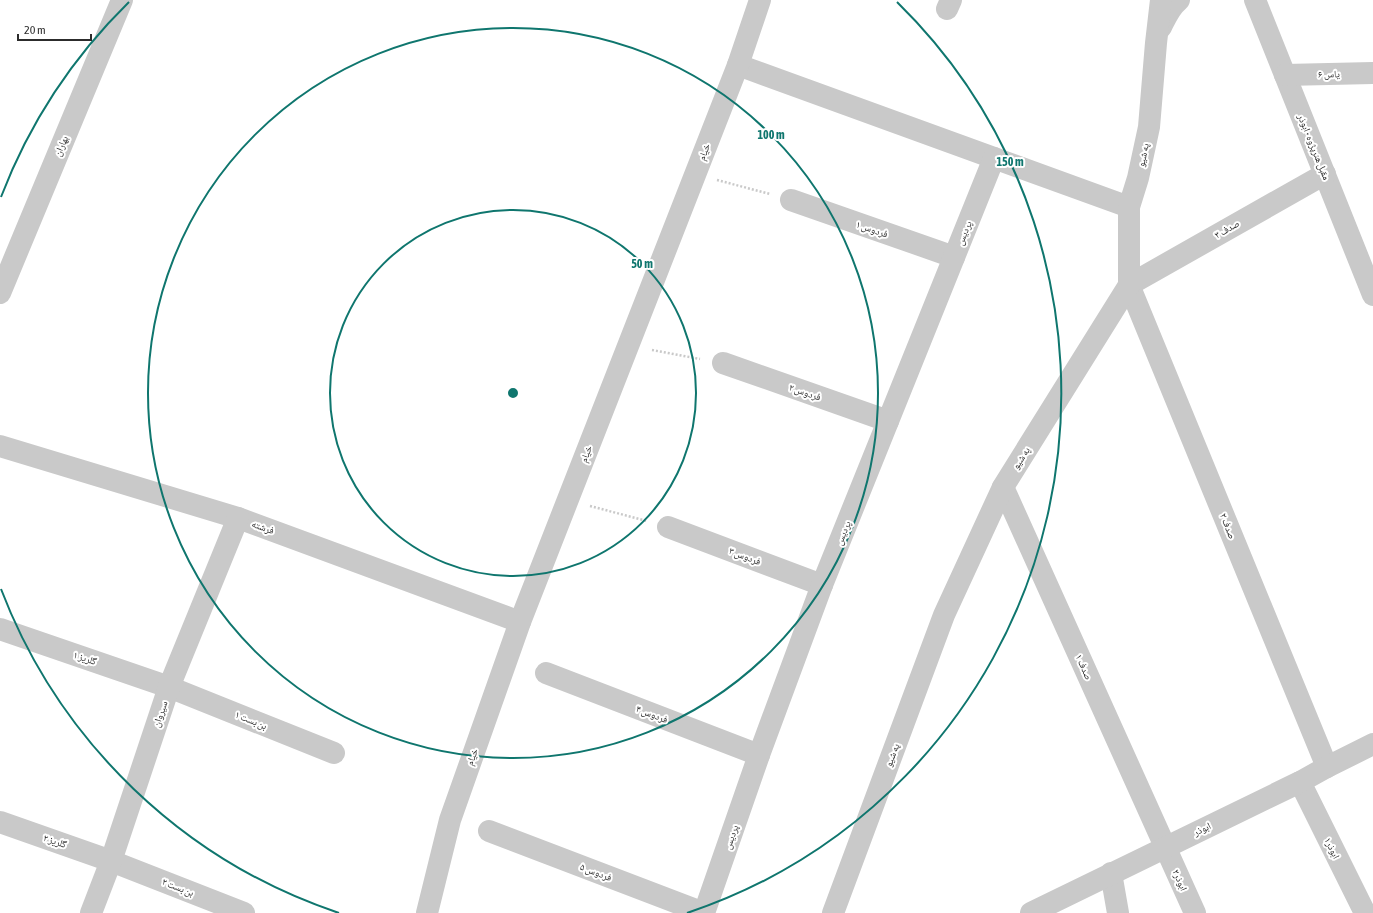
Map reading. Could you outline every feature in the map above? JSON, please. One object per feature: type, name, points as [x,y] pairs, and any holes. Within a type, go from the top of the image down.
[{"type":"street","name":"بهاران","points":[[0,293],[122,0]]},
{"type":"street","name":"خیام","points":[[427,913],[450,820],[520,622],[738,65],[760,0]]},
{"type":"street","name":"په شیو","points":[[833,913],[944,615],[1003,487],[1129,285],[1129,207],[1138,178],[1149,127],[1161,0]]},
{"type":"street","points":[[1156,44],[1166,15],[1179,0]]},
{"type":"street","name":"مقبل هنرپژوه - ابوذر","points":[[1255,1],[1371,287]]},
{"type":"street","points":[[738,65],[1129,207]]},
{"type":"street","name":"یاس ۶","points":[[1285,75],[1373,73]]},
{"type":"street","name":"پردیس","points":[[704,913],[759,755],[822,585],[994,158]]},
{"type":"street","name":"صدف ۳","points":[[1129,285],[1325,174]]},
{"type":"street","name":"فردوس ۱","points":[[791,200],[954,257]]},
{"type":"street","name":"صدف ۲","points":[[1129,285],[1327,767]]},
{"type":"street","name":"فردوس ۲","points":[[722,363],[888,421]]},
{"type":"street","name":"فرشته","points":[[0,446],[238,518],[520,622]]},
{"type":"street","name":"صدف ۱","points":[[1003,487],[1165,847]]},
{"type":"street","name":"سیروان","points":[[91,913],[111,861],[169,687],[238,518]]},
{"type":"street","name":"فردوس ۳","points":[[668,526],[822,585]]},
{"type":"street","name":"گلریز ۱","points":[[0,629],[169,687]]},
{"type":"street","name":"فردوس ۴","points":[[546,673],[759,755]]},
{"type":"street","name":"بن بست ۱","points":[[169,687],[334,753]]},
{"type":"street","name":"ابوذر","points":[[1031,913],[1300,782],[1373,744]]},
{"type":"street","name":"ابوذر۱","points":[[1300,782],[1365,913]]},
{"type":"street","name":"گلریز ۲","points":[[0,822],[111,861]]},
{"type":"street","name":"فردوس ۵","points":[[489,831],[704,913]]},
{"type":"street","name":"ابوذر۲","points":[[1165,847],[1195,913]]},
{"type":"street","name":"بن بست ۲","points":[[111,861],[244,913]]},
{"type":"street","points":[[1111,873],[1118,913]]},
{"type":"path","points":[[695,174],[791,200]]},
{"type":"path","points":[[628,346],[722,363]]},
{"type":"path","points":[[568,501],[668,526]]}]
